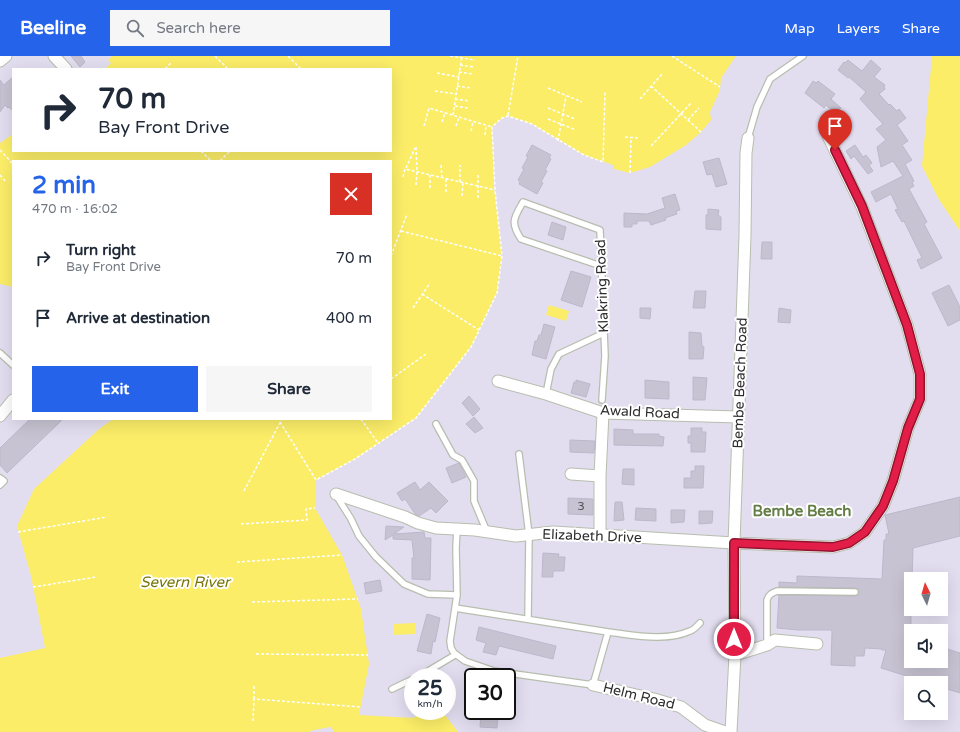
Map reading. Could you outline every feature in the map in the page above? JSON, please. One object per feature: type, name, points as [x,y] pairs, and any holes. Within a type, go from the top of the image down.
[{"type":"street","points":[[0,61],[6,56]]},
{"type":"street","points":[[54,56],[65,68]]},
{"type":"street","name":"Elizabeth Drive","points":[[336,494],[436,528],[516,536],[553,532],[734,543],[833,547],[849,543],[865,532],[883,506],[893,481],[908,428],[920,399],[920,374],[907,325],[862,206],[828,136]]},
{"type":"street","name":"Bembe Beach Road","points":[[731,732],[735,655],[734,543],[745,236],[746,153],[748,138]]},
{"type":"street","name":"Awald Road","points":[[498,381],[546,394],[603,413],[738,417]]},
{"type":"street","points":[[0,416],[12,401]]},
{"type":"street","points":[[600,535],[600,476],[603,413]]},
{"type":"street","points":[[571,474],[600,476]]},
{"type":"street","points":[[735,655],[767,645],[775,640],[817,644]]},
{"type":"street","name":"Helm Road","points":[[593,685],[682,707],[705,725],[725,732]]},
{"type":"lane","name":"Bembe Beach Road","points":[[748,138],[757,107],[770,79],[803,56]]},
{"type":"lane","name":"Klakring Road","points":[[601,266],[521,239],[515,230],[514,219],[523,202],[600,230],[604,333],[602,400]]},
{"type":"lane","points":[[546,394],[551,369],[559,354],[604,333]]},
{"type":"lane","points":[[0,353],[12,364]]},
{"type":"lane","points":[[436,424],[454,455],[462,460],[474,481],[474,501],[488,532]]},
{"type":"lane","points":[[519,454],[529,535],[528,619]]},
{"type":"lane","points":[[0,478],[4,481],[0,485]]},
{"type":"lane","points":[[336,494],[359,536],[376,558],[404,584],[428,594],[457,595]]},
{"type":"lane","points":[[458,529],[456,548],[457,595],[450,641],[451,648],[455,655],[465,661],[494,671],[593,685],[608,632]]},
{"type":"lane","points":[[767,645],[768,596],[777,591],[855,592]]},
{"type":"lane","points":[[455,608],[641,636],[661,637],[676,635],[691,631],[700,623]]},
{"type":"lane","points":[[433,668],[455,655]]},
{"type":"lane","points":[[392,689],[404,683]]},
{"type":"path","points":[[215,56],[227,68]]},
{"type":"path","points":[[288,56],[300,68]]},
{"type":"path","points":[[450,56],[475,60]]},
{"type":"path","points":[[508,116],[518,56]]},
{"type":"path","points":[[672,56],[720,87]]},
{"type":"path","points":[[453,115],[462,57]]},
{"type":"path","points":[[165,68],[171,63]]},
{"type":"path","points":[[460,65],[474,67]]},
{"type":"path","points":[[459,72],[473,74]]},
{"type":"path","points":[[437,73],[459,77]]},
{"type":"path","points":[[640,99],[662,74]]},
{"type":"path","points":[[457,86],[471,88]]},
{"type":"path","points":[[651,86],[701,132]]},
{"type":"path","points":[[548,88],[582,102]]},
{"type":"path","points":[[435,91],[456,94]]},
{"type":"path","points":[[492,127],[502,118],[508,116],[532,124],[558,141],[584,155],[604,162],[605,92]]},
{"type":"path","points":[[558,141],[566,96]]},
{"type":"path","points":[[455,99],[470,101]]},
{"type":"path","points":[[651,146],[692,102]]},
{"type":"path","points":[[454,106],[468,108]]},
{"type":"path","points":[[424,126],[429,108],[492,127]]},
{"type":"path","points":[[548,108],[576,119]]},
{"type":"path","points":[[688,120],[699,108]]},
{"type":"path","points":[[442,122],[445,113]]},
{"type":"path","points":[[456,126],[459,117]]},
{"type":"path","points":[[548,119],[576,130]]},
{"type":"path","points":[[470,131],[473,122]]},
{"type":"path","points":[[484,134],[486,126]]},
{"type":"path","points":[[280,422],[316,480],[355,459],[416,418],[471,347],[497,293],[502,256],[495,190],[492,127]]},
{"type":"path","points":[[625,137],[638,138]]},
{"type":"path","points":[[630,173],[631,137]]},
{"type":"path","points":[[402,177],[416,147],[416,185]]},
{"type":"path","points":[[0,150],[12,163]]},
{"type":"path","points":[[203,152],[210,160]]},
{"type":"path","points":[[221,160],[229,152]]},
{"type":"path","points":[[441,164],[442,178]]},
{"type":"path","points":[[460,165],[460,182]]},
{"type":"path","points":[[406,169],[495,190]]},
{"type":"path","points":[[0,175],[6,182]]},
{"type":"path","points":[[430,175],[430,188]]},
{"type":"path","points":[[478,175],[478,200]]},
{"type":"path","points":[[446,178],[446,192]]},
{"type":"path","points":[[462,196],[463,182]]},
{"type":"path","points":[[392,253],[407,214]]},
{"type":"path","points":[[401,231],[502,256]]},
{"type":"path","points":[[412,308],[430,283]]},
{"type":"path","points":[[422,294],[479,330]]},
{"type":"path","points":[[392,378],[426,354]]},
{"type":"path","points":[[244,491],[281,420]]},
{"type":"path","points":[[362,420],[378,443]]},
{"type":"path","points":[[241,524],[307,520],[306,509],[315,508]]},
{"type":"path","points":[[18,532],[106,517]]},
{"type":"path","points":[[237,562],[342,555]]},
{"type":"path","points":[[33,587],[96,577]]},
{"type":"path","points":[[252,602],[358,599]]},
{"type":"path","points":[[256,654],[368,655]]},
{"type":"path","points":[[253,721],[254,684]]},
{"type":"path","points":[[254,699],[361,707]]},
{"type":"water","name":"Severn River","points":[[112,56],[736,56],[721,78],[720,90],[710,112],[711,120],[701,132],[686,145],[650,167],[630,173],[614,169],[613,165],[584,155],[532,124],[508,116],[502,118],[492,127],[494,186],[502,256],[497,293],[471,347],[416,418],[355,459],[316,480],[315,508],[342,555],[361,609],[369,664],[359,715],[404,717],[404,720],[449,720],[458,732],[334,732],[331,727],[309,732],[0,732],[0,658],[45,648],[31,576],[17,526],[34,489],[99,429],[112,420],[392,420],[392,160],[12,160],[12,287],[0,284],[0,143],[12,135],[12,152],[392,152],[392,68],[106,68],[111,63],[108,60]]},
{"type":"water","points":[[932,56],[960,56],[960,231],[938,198],[922,166]]},
{"type":"water","points":[[549,305],[569,311],[566,321],[546,315]]},
{"type":"water","points":[[415,623],[415,634],[394,635],[393,624]]},
{"type":"building","points":[[71,56],[81,56],[85,62],[80,67]]},
{"type":"building","points":[[848,60],[862,71],[871,60],[881,69],[874,77],[885,85],[885,89],[879,94],[897,111],[899,109],[906,118],[897,125],[908,141],[902,145],[912,160],[905,164],[914,181],[912,182],[914,186],[909,189],[927,222],[924,224],[942,258],[921,269],[917,260],[922,258],[904,221],[902,222],[895,210],[898,209],[891,194],[876,202],[871,192],[903,176],[893,161],[881,167],[877,147],[886,140],[876,129],[883,124],[860,99],[866,92],[849,77],[848,78],[838,70],[844,62],[845,63]]},
{"type":"building","points":[[12,78],[12,110],[5,105],[0,112],[0,80],[4,85]]},
{"type":"building","points":[[813,81],[816,83],[818,81],[835,94],[831,99],[841,108],[835,113],[826,105],[824,108],[805,93]]},
{"type":"building","points":[[532,145],[551,155],[549,158],[551,159],[545,170],[547,171],[541,182],[543,183],[537,194],[519,184],[520,181],[518,180],[528,157],[526,156]]},
{"type":"building","points":[[855,145],[863,157],[866,155],[872,163],[869,165],[873,171],[868,174],[854,156],[851,159],[846,151]]},
{"type":"building","points":[[719,158],[727,184],[716,187],[712,174],[707,175],[703,162]]},
{"type":"building","points":[[675,194],[680,210],[676,211],[677,214],[665,218],[666,220],[651,225],[649,221],[637,221],[637,224],[632,224],[632,227],[624,227],[624,213],[647,214],[665,208],[662,198]]},
{"type":"building","points":[[708,209],[719,210],[718,215],[721,217],[721,230],[706,229],[706,215],[708,215]]},
{"type":"building","points":[[552,222],[566,227],[563,240],[548,235]]},
{"type":"building","points":[[762,242],[772,242],[772,259],[761,259]]},
{"type":"building","points":[[571,271],[591,277],[582,307],[561,300]]},
{"type":"building","points":[[949,285],[960,307],[960,320],[948,326],[932,293]]},
{"type":"building","points":[[695,291],[706,291],[705,308],[693,308]]},
{"type":"building","points":[[640,308],[651,308],[650,319],[640,318]]},
{"type":"building","points":[[779,308],[791,310],[790,323],[778,322]]},
{"type":"building","points":[[544,324],[555,327],[546,359],[532,355],[535,341],[537,341],[539,335],[541,335]]},
{"type":"building","points":[[689,332],[701,333],[702,346],[704,347],[703,359],[689,359]]},
{"type":"building","points":[[693,377],[707,378],[705,400],[693,400]]},
{"type":"building","points":[[576,380],[590,384],[586,397],[571,393]]},
{"type":"building","points":[[645,380],[669,382],[669,399],[645,398]]},
{"type":"building","points":[[469,396],[480,409],[473,416],[462,403]]},
{"type":"building","points":[[474,417],[483,428],[475,433],[466,424]]},
{"type":"building","points":[[29,420],[62,420],[7,473],[0,465],[0,448]]},
{"type":"building","points":[[691,428],[702,428],[702,432],[706,432],[705,452],[691,452],[691,443],[688,443],[688,436],[691,436]]},
{"type":"building","points":[[614,429],[633,430],[633,434],[659,434],[659,436],[664,437],[663,446],[614,445]]},
{"type":"building","points":[[570,440],[595,441],[594,453],[570,452]]},
{"type":"building","points":[[459,463],[466,477],[452,483],[446,468]]},
{"type":"building","points":[[695,466],[704,466],[703,488],[684,488],[684,478],[691,478],[691,471],[695,471]]},
{"type":"building","points":[[623,469],[634,469],[634,485],[622,484]]},
{"type":"building","points":[[415,482],[420,490],[429,482],[448,501],[436,513],[431,508],[419,516],[416,515],[405,499],[402,501],[397,493]]},
{"type":"building","points":[[960,497],[960,536],[913,548],[912,572],[904,572],[904,616],[911,616],[911,624],[904,624],[904,668],[948,668],[948,649],[960,653],[960,693],[948,689],[948,676],[907,676],[881,668],[886,650],[882,649],[865,648],[864,656],[855,656],[855,666],[831,665],[831,630],[798,630],[777,628],[779,595],[855,596],[859,592],[855,588],[779,587],[779,582],[797,583],[797,576],[882,579],[884,540],[886,540],[886,534],[889,534],[885,515]]},
{"type":"building","points":[[568,498],[593,499],[593,515],[568,514]]},
{"type":"building","points":[[615,502],[622,502],[624,520],[614,521]]},
{"type":"building","points":[[636,508],[656,509],[656,521],[635,520]]},
{"type":"building","points":[[671,510],[685,510],[684,522],[671,523]]},
{"type":"building","points":[[699,511],[713,511],[712,523],[699,524]]},
{"type":"building","points":[[386,526],[404,527],[394,534],[424,532],[425,538],[431,538],[430,580],[412,579],[412,558],[414,558],[412,540],[393,539],[393,535],[385,540]]},
{"type":"building","points":[[543,553],[559,554],[558,557],[565,557],[564,571],[553,571],[553,577],[542,577]]},
{"type":"building","points":[[380,580],[382,591],[366,594],[364,583]]},
{"type":"building","points":[[427,614],[440,618],[435,642],[433,641],[431,654],[417,651]]},
{"type":"building","points":[[479,627],[556,646],[553,659],[499,646],[496,655],[483,652],[486,643],[476,640]]},
{"type":"building","points":[[480,720],[497,720],[497,728],[480,727]]},
{"type":"district","name":"Bembe Beach","points":[[802,511]]},
{"type":"route","points":[[734,639],[734,543],[833,547],[849,543],[865,532],[883,506],[893,481],[908,428],[920,399],[920,374],[907,325],[862,206],[835,150]]}]
